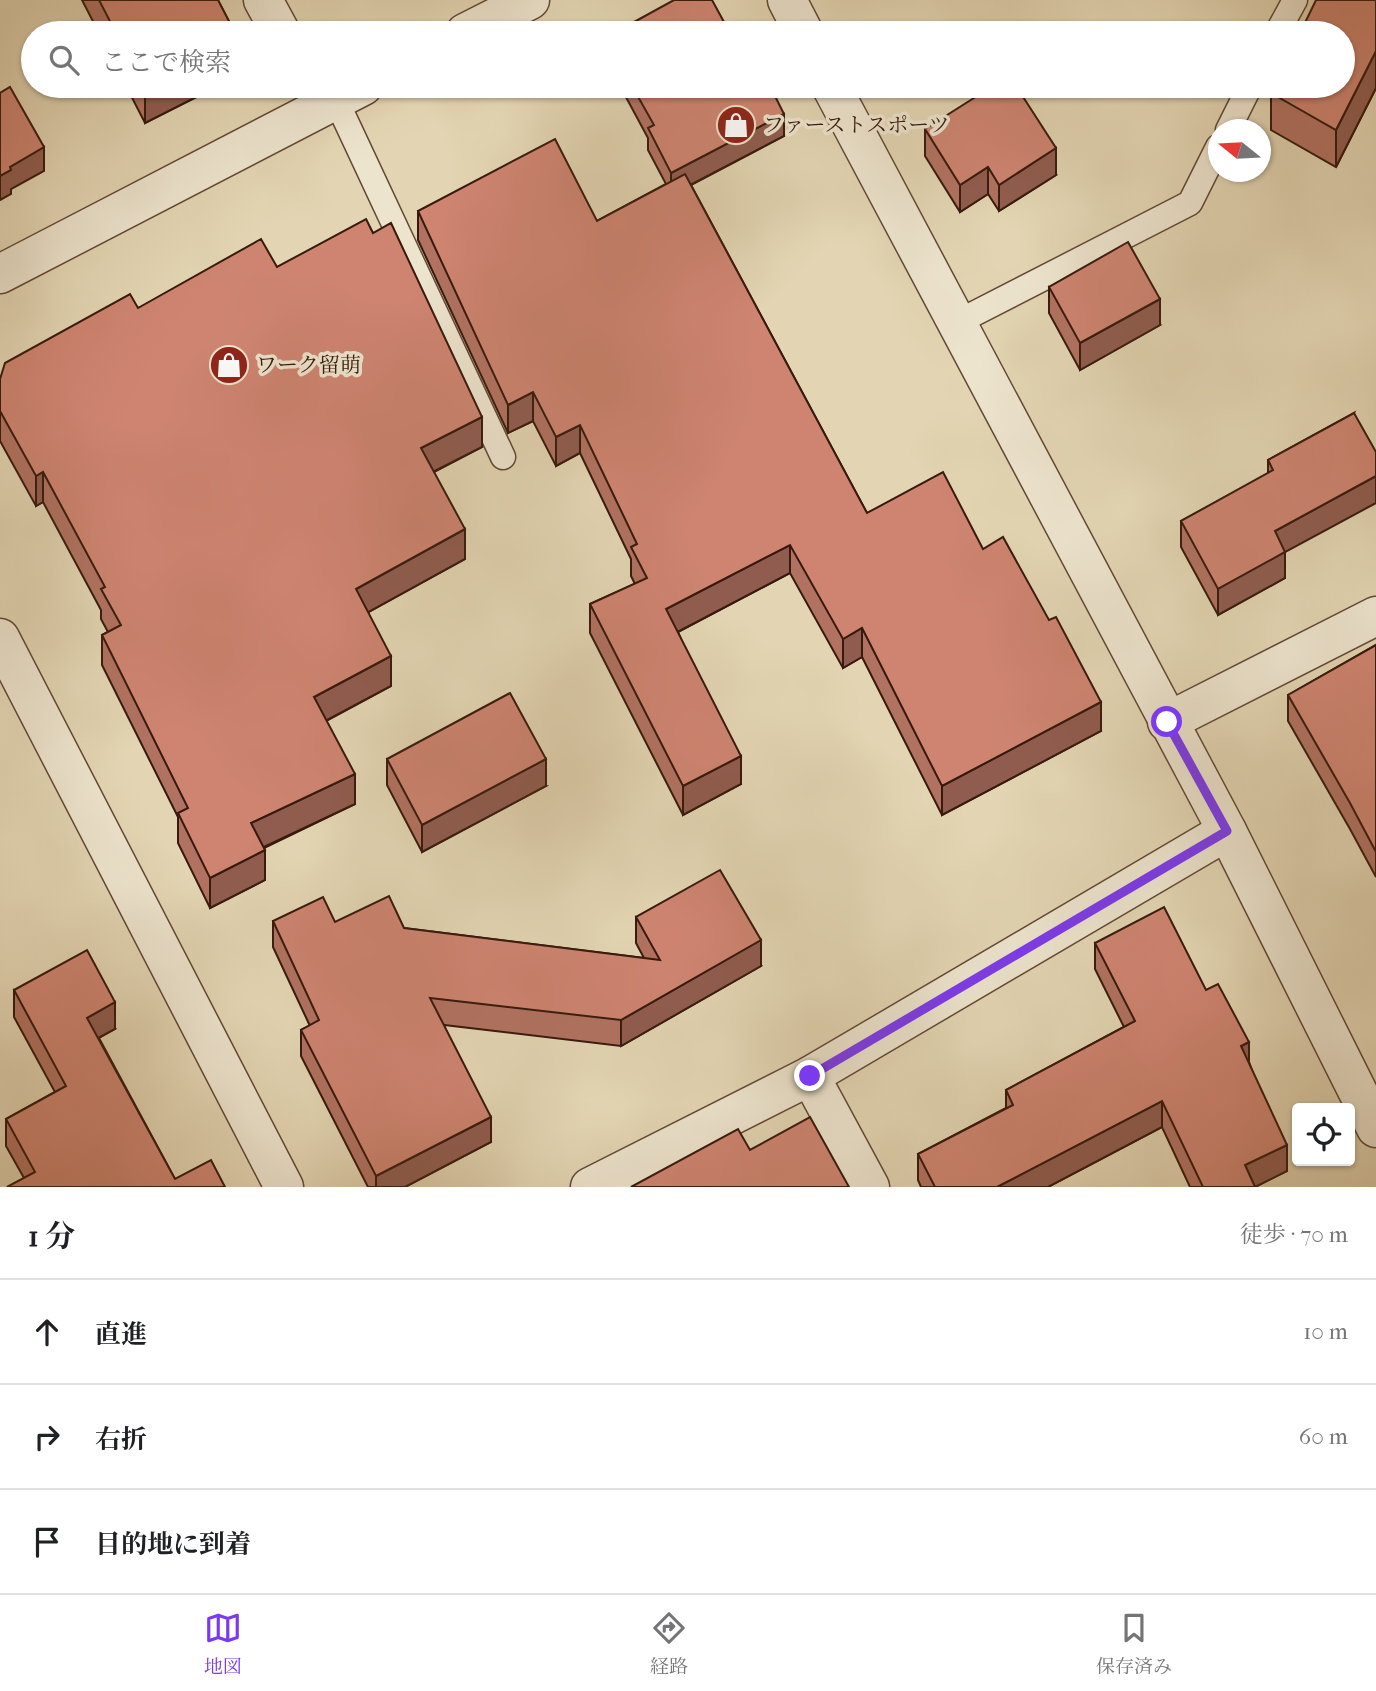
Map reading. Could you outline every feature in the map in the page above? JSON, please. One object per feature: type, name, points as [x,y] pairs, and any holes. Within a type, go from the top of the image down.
[{"type":"street","points":[[263,0],[274,21]]},
{"type":"street","points":[[489,21],[530,0]]},
{"type":"street","points":[[787,0],[798,21]]},
{"type":"street","points":[[0,274],[327,98]]},
{"type":"street","points":[[837,98],[1227,831],[1376,1128]]},
{"type":"street","points":[[1167,722],[1376,616]]},
{"type":"street","points":[[0,638],[284,1187]]},
{"type":"street","points":[[590,1187],[810,1076],[1227,831]]},
{"type":"street","points":[[810,1076],[870,1187]]},
{"type":"lane","points":[[1284,21],[1295,0]]},
{"type":"lane","points":[[334,98],[503,457]]},
{"type":"lane","points":[[1234,119],[1244,98]]},
{"type":"lane","points":[[956,323],[1190,203],[1208,168]]},
{"type":"building","points":[[99,0],[218,0],[229,21],[110,21]]},
{"type":"building","points":[[674,0],[712,0],[723,21],[636,21]]},
{"type":"building","points":[[1316,0],[1376,0],[1376,51],[1355,92],[1355,21],[1306,21]]},
{"type":"building","points":[[10,87],[44,147],[0,176],[0,93]]},
{"type":"building","points":[[639,98],[776,98],[784,114],[671,173],[648,128],[654,125]]},
{"type":"building","points":[[974,98],[1024,98],[1056,148],[999,185],[988,167],[960,185],[925,129]]},
{"type":"building","points":[[1280,98],[1352,98],[1336,130]]},
{"type":"building","points":[[555,139],[597,221],[685,174],[867,513],[943,472],[983,549],[1003,537],[1049,620],[1056,617],[1101,702],[942,786],[862,628],[843,639],[790,545],[666,609],[741,756],[683,786],[590,604],[647,578],[631,547],[637,544],[580,425],[556,437],[533,392],[508,405],[418,211]]},
{"type":"building","points":[[366,219],[373,233],[391,223],[482,417],[421,448],[465,529],[356,589],[391,656],[314,697],[355,774],[251,823],[265,850],[210,878],[178,813],[188,808],[102,635],[121,625],[101,589],[105,587],[43,472],[36,476],[0,411],[0,379],[5,363],[130,294],[138,308],[261,239],[277,267]]},
{"type":"building","points":[[1128,242],[1160,299],[1080,343],[1049,287]]},
{"type":"building","points":[[1354,413],[1376,452],[1376,476],[1275,531],[1285,552],[1218,589],[1181,521],[1273,470],[1268,460]]},
{"type":"building","points":[[1376,645],[1376,852],[1288,695]]},
{"type":"building","points":[[510,693],[546,759],[422,825],[387,759]]},
{"type":"building","points":[[720,870],[761,940],[621,1020],[430,998],[491,1117],[376,1176],[301,1030],[319,1020],[273,921],[323,897],[335,922],[389,896],[404,928],[660,960],[636,917]]},
{"type":"building","points":[[1164,907],[1206,990],[1218,984],[1249,1042],[1241,1046],[1287,1145],[1245,1165],[1255,1187],[1203,1187],[1162,1101],[997,1187],[935,1187],[918,1154],[1013,1105],[1006,1090],[1135,1021],[1095,943]]},
{"type":"building","points":[[87,950],[115,1002],[87,1018],[175,1179],[211,1160],[225,1187],[7,1187],[35,1172],[6,1119],[66,1086],[14,990]]},
{"type":"building","points":[[810,1117],[849,1187],[631,1187],[738,1129],[750,1150]]},
{"type":"place","name":"ファーストスポーツ","points":[[736,125]]},
{"type":"place","name":"ワーク留萌","points":[[229,365]]},
{"type":"route","points":[[810,1076],[1227,831],[1167,722]]}]
